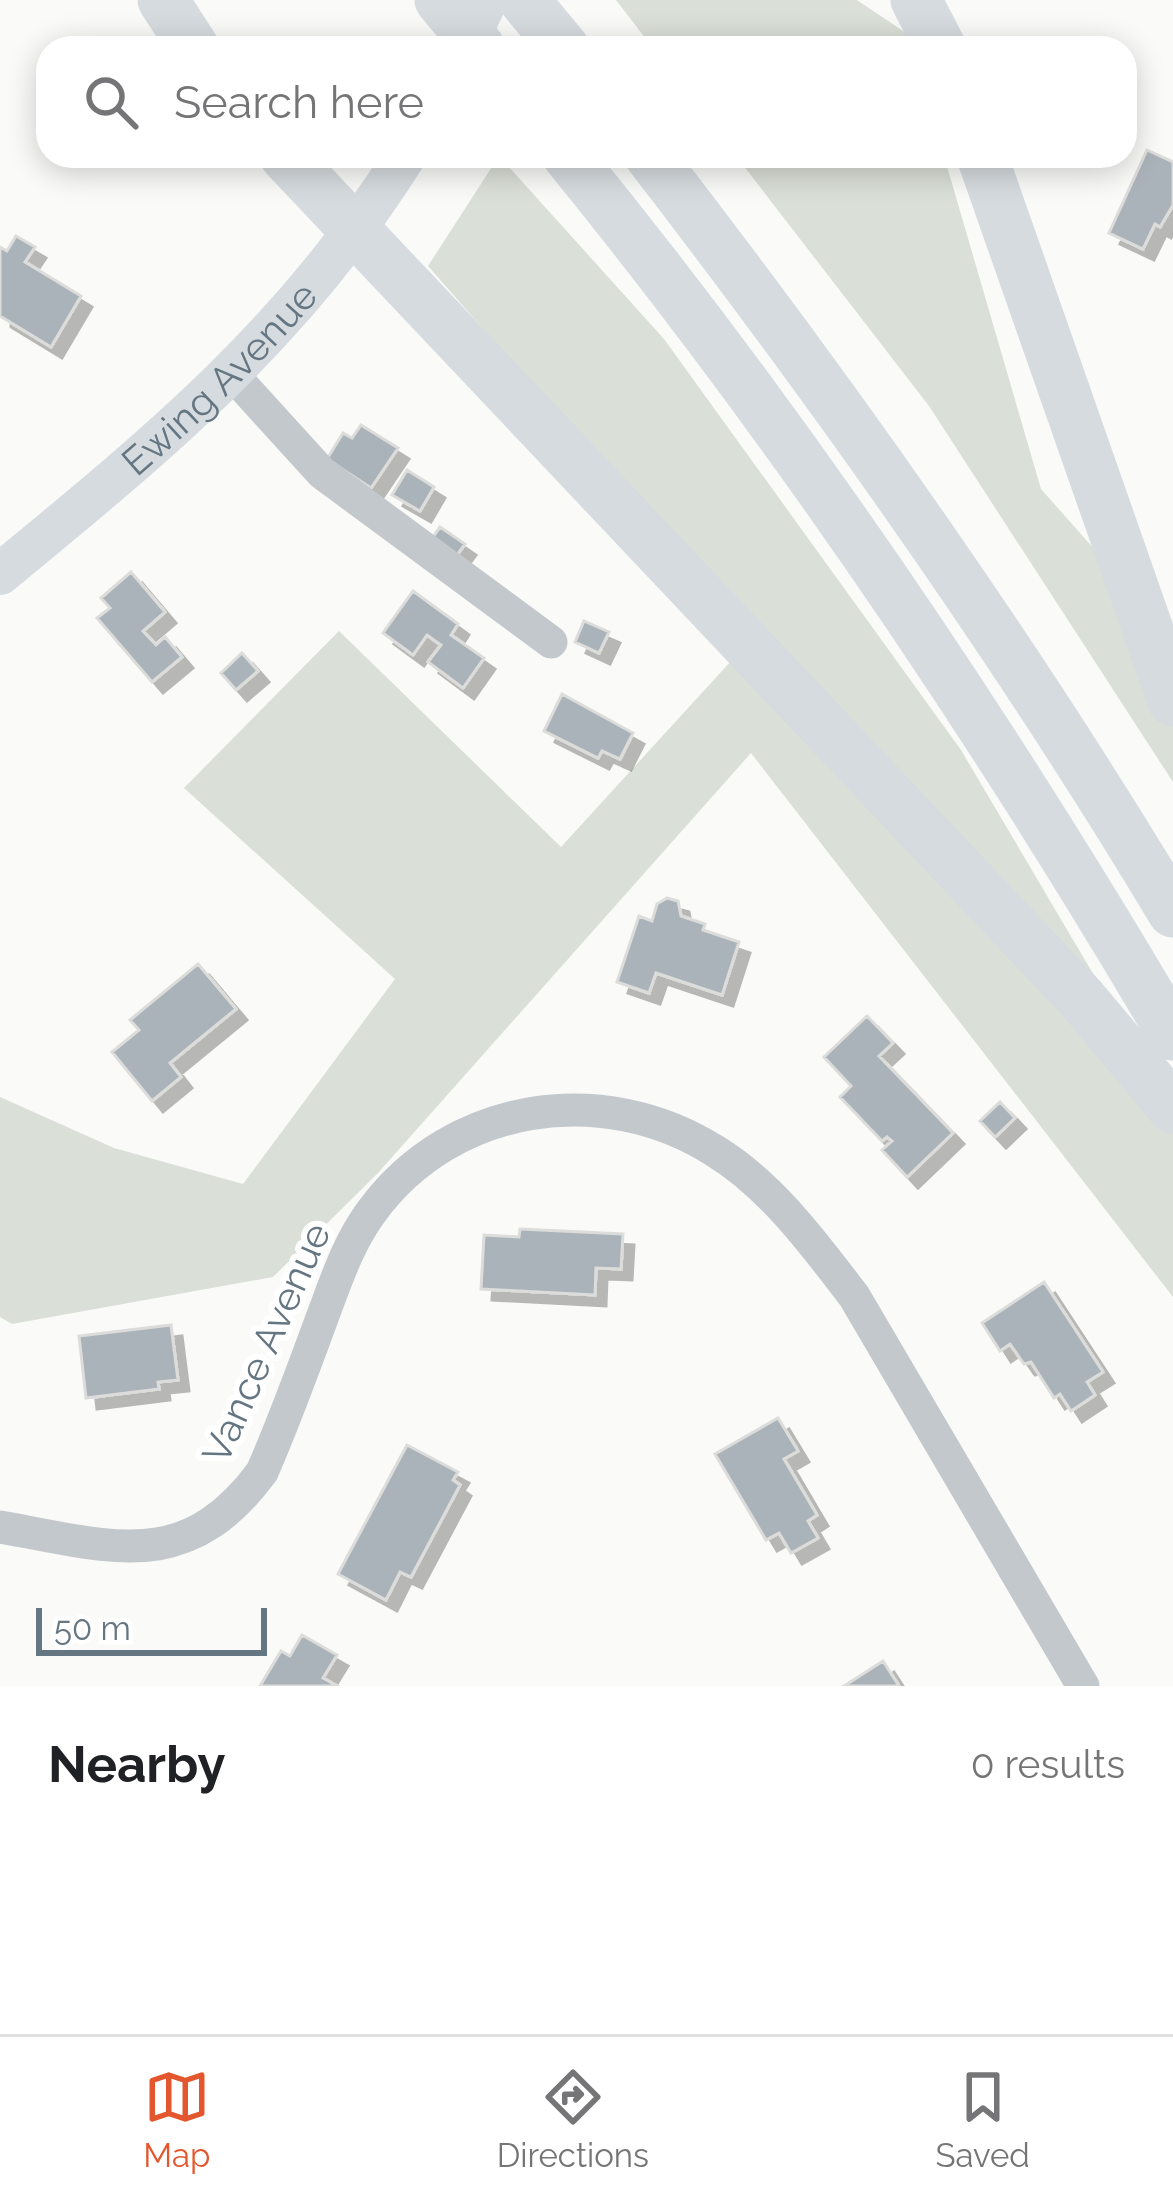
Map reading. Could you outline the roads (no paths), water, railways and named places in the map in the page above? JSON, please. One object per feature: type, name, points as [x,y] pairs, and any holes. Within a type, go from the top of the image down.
[{"type":"highway","points":[[163,0],[186,36]]},
{"type":"highway","points":[[440,0],[470,36]]},
{"type":"highway","points":[[916,0],[935,36]]},
{"type":"highway","points":[[296,168],[1082,999],[1173,1108]]},
{"type":"highway","points":[[577,168],[702,327],[900,606],[1173,1035]]},
{"type":"highway","points":[[659,168],[902,497],[1079,760],[1173,912]]},
{"type":"highway","points":[[986,168],[1173,701]]},
{"type":"main road","points":[[470,36],[487,0]]},
{"type":"main road","name":"Ewing Avenue","points":[[0,574],[232,374],[291,312],[356,231],[397,168]]},
{"type":"street","points":[[232,374],[322,473],[550,642]]},
{"type":"street","name":"Vance Avenue","points":[[0,1527],[122,1547],[186,1538],[216,1522],[240,1502],[262,1472],[346,1254],[396,1182],[434,1151],[490,1123],[553,1108],[597,1108],[644,1117],[719,1153],[762,1188],[814,1244],[854,1296],[1083,1686]]}]
